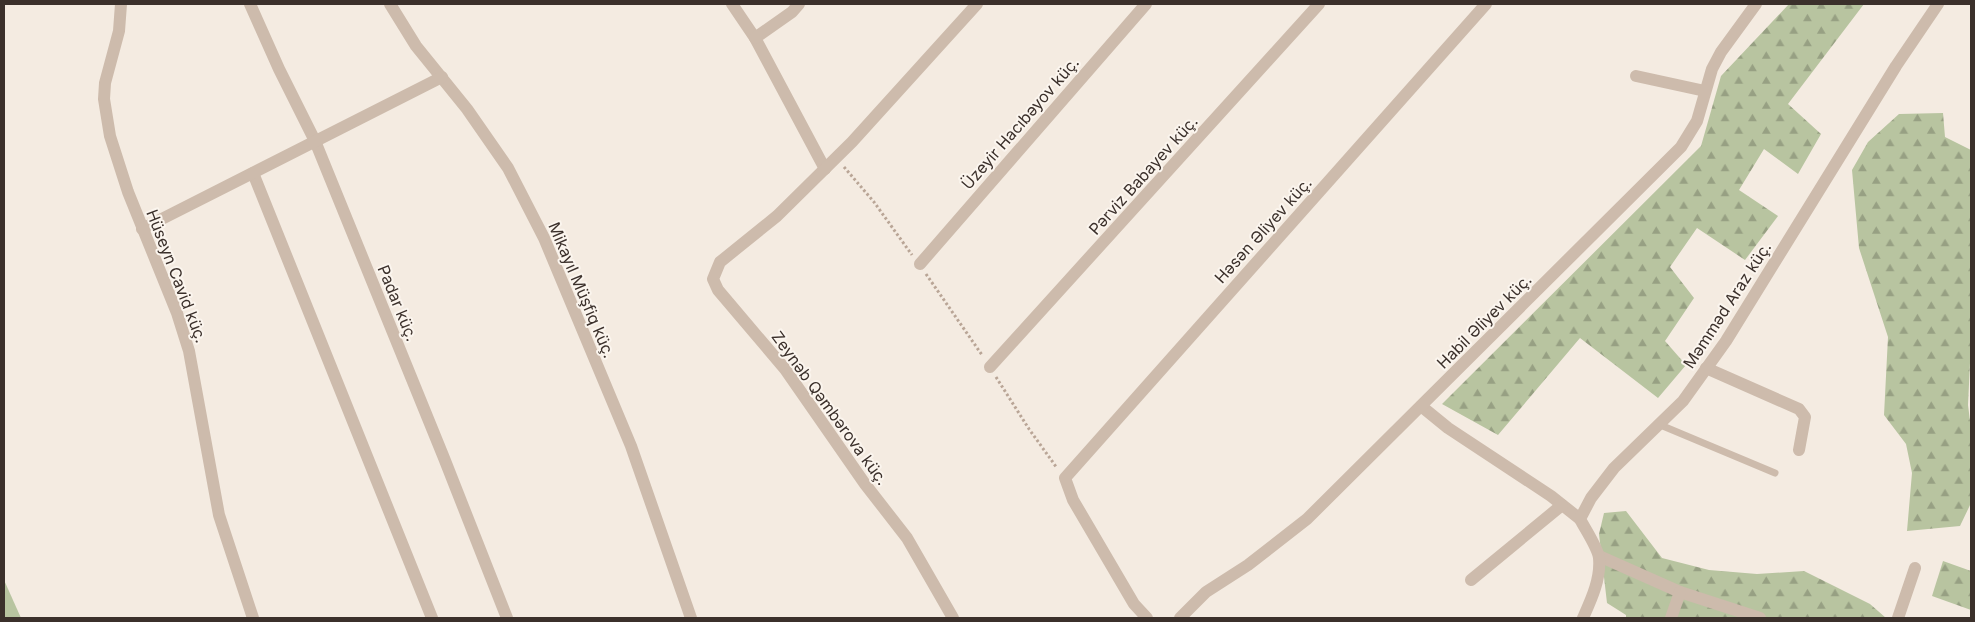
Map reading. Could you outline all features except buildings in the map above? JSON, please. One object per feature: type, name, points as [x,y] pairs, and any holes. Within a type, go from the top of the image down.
[{"type":"street","name":"Hüseyn Cavid küç.","points":[[121,4],[119,31],[105,83],[104,99],[110,136],[128,192],[177,312],[189,351],[219,515],[253,618]]},
{"type":"street","name":"Padar küç.","points":[[250,4],[315,142],[507,618]]},
{"type":"street","name":"Mikayıl Müşfiq küç.","points":[[390,4],[416,46],[467,109],[508,168],[544,238],[631,446],[691,618]]},
{"type":"street","points":[[732,4],[755,38],[825,169]]},
{"type":"street","points":[[755,38],[792,12],[799,4]]},
{"type":"street","name":"Zeynəb Qəmbərova küç.","points":[[953,618],[907,538],[865,484],[785,369],[718,290],[713,279],[720,262],[777,216],[836,158],[977,4]]},
{"type":"street","name":"Üzeyir Hacıbəyov küç.","points":[[920,264],[1146,4]]},
{"type":"street","name":"Pərviz Babayev küç.","points":[[990,367],[1319,4]]},
{"type":"street","name":"Həsən Əliyev küç.","points":[[1065,478],[1486,4]]},
{"type":"street","name":"Habil Əliyev küç.","points":[[1180,618],[1206,592],[1248,565],[1307,519],[1681,147],[1697,121],[1712,69],[1721,52],[1756,4]]},
{"type":"street","name":"Məmməd Araz küç.","points":[[1580,519],[1591,498],[1614,468],[1683,401],[1726,341],[1896,66],[1938,4]]},
{"type":"street","points":[[1636,76],[1705,91]]},
{"type":"street","points":[[142,229],[442,77]]},
{"type":"street","points":[[253,173],[432,618]]},
{"type":"street","points":[[1706,368],[1799,409],[1805,417],[1800,450]]},
{"type":"street","points":[[1421,406],[1448,428],[1505,464],[1580,519],[1599,556],[1598,577],[1583,618]]},
{"type":"street","points":[[1065,478],[1073,500],[1134,604],[1147,618]]},
{"type":"street","points":[[1471,580],[1562,505]]},
{"type":"street","points":[[1599,556],[1680,592],[1760,618]]},
{"type":"street","points":[[1898,618],[1915,568]]},
{"type":"street","points":[[1671,618],[1680,592]]},
{"type":"lane","points":[[1658,424],[1775,473]]},
{"type":"path","points":[[836,158],[874,202],[920,264],[990,367],[1029,429],[1065,478]]},
{"type":"green space","points":[[1789,4],[1864,4],[1788,104],[1821,134],[1798,174],[1764,149],[1739,190],[1778,216],[1745,260],[1697,228],[1670,267],[1694,298],[1665,341],[1686,365],[1658,398],[1580,338],[1498,435],[1442,404],[1701,146],[1721,76]]},
{"type":"green space","points":[[1943,113],[1945,137],[1971,150],[1971,342],[1968,405],[1971,429],[1971,503],[1960,526],[1907,531],[1912,473],[1906,444],[1884,415],[1888,337],[1859,248],[1852,170],[1868,142],[1899,114]]},
{"type":"green space","points":[[1626,511],[1662,558],[1709,570],[1757,574],[1804,571],[1870,604],[1886,618],[1626,618],[1626,615],[1607,603],[1599,534],[1604,513]]},
{"type":"green space","points":[[1943,561],[1971,571],[1971,610],[1932,596]]},
{"type":"green space","points":[[4,580],[21,618],[4,618]]}]
